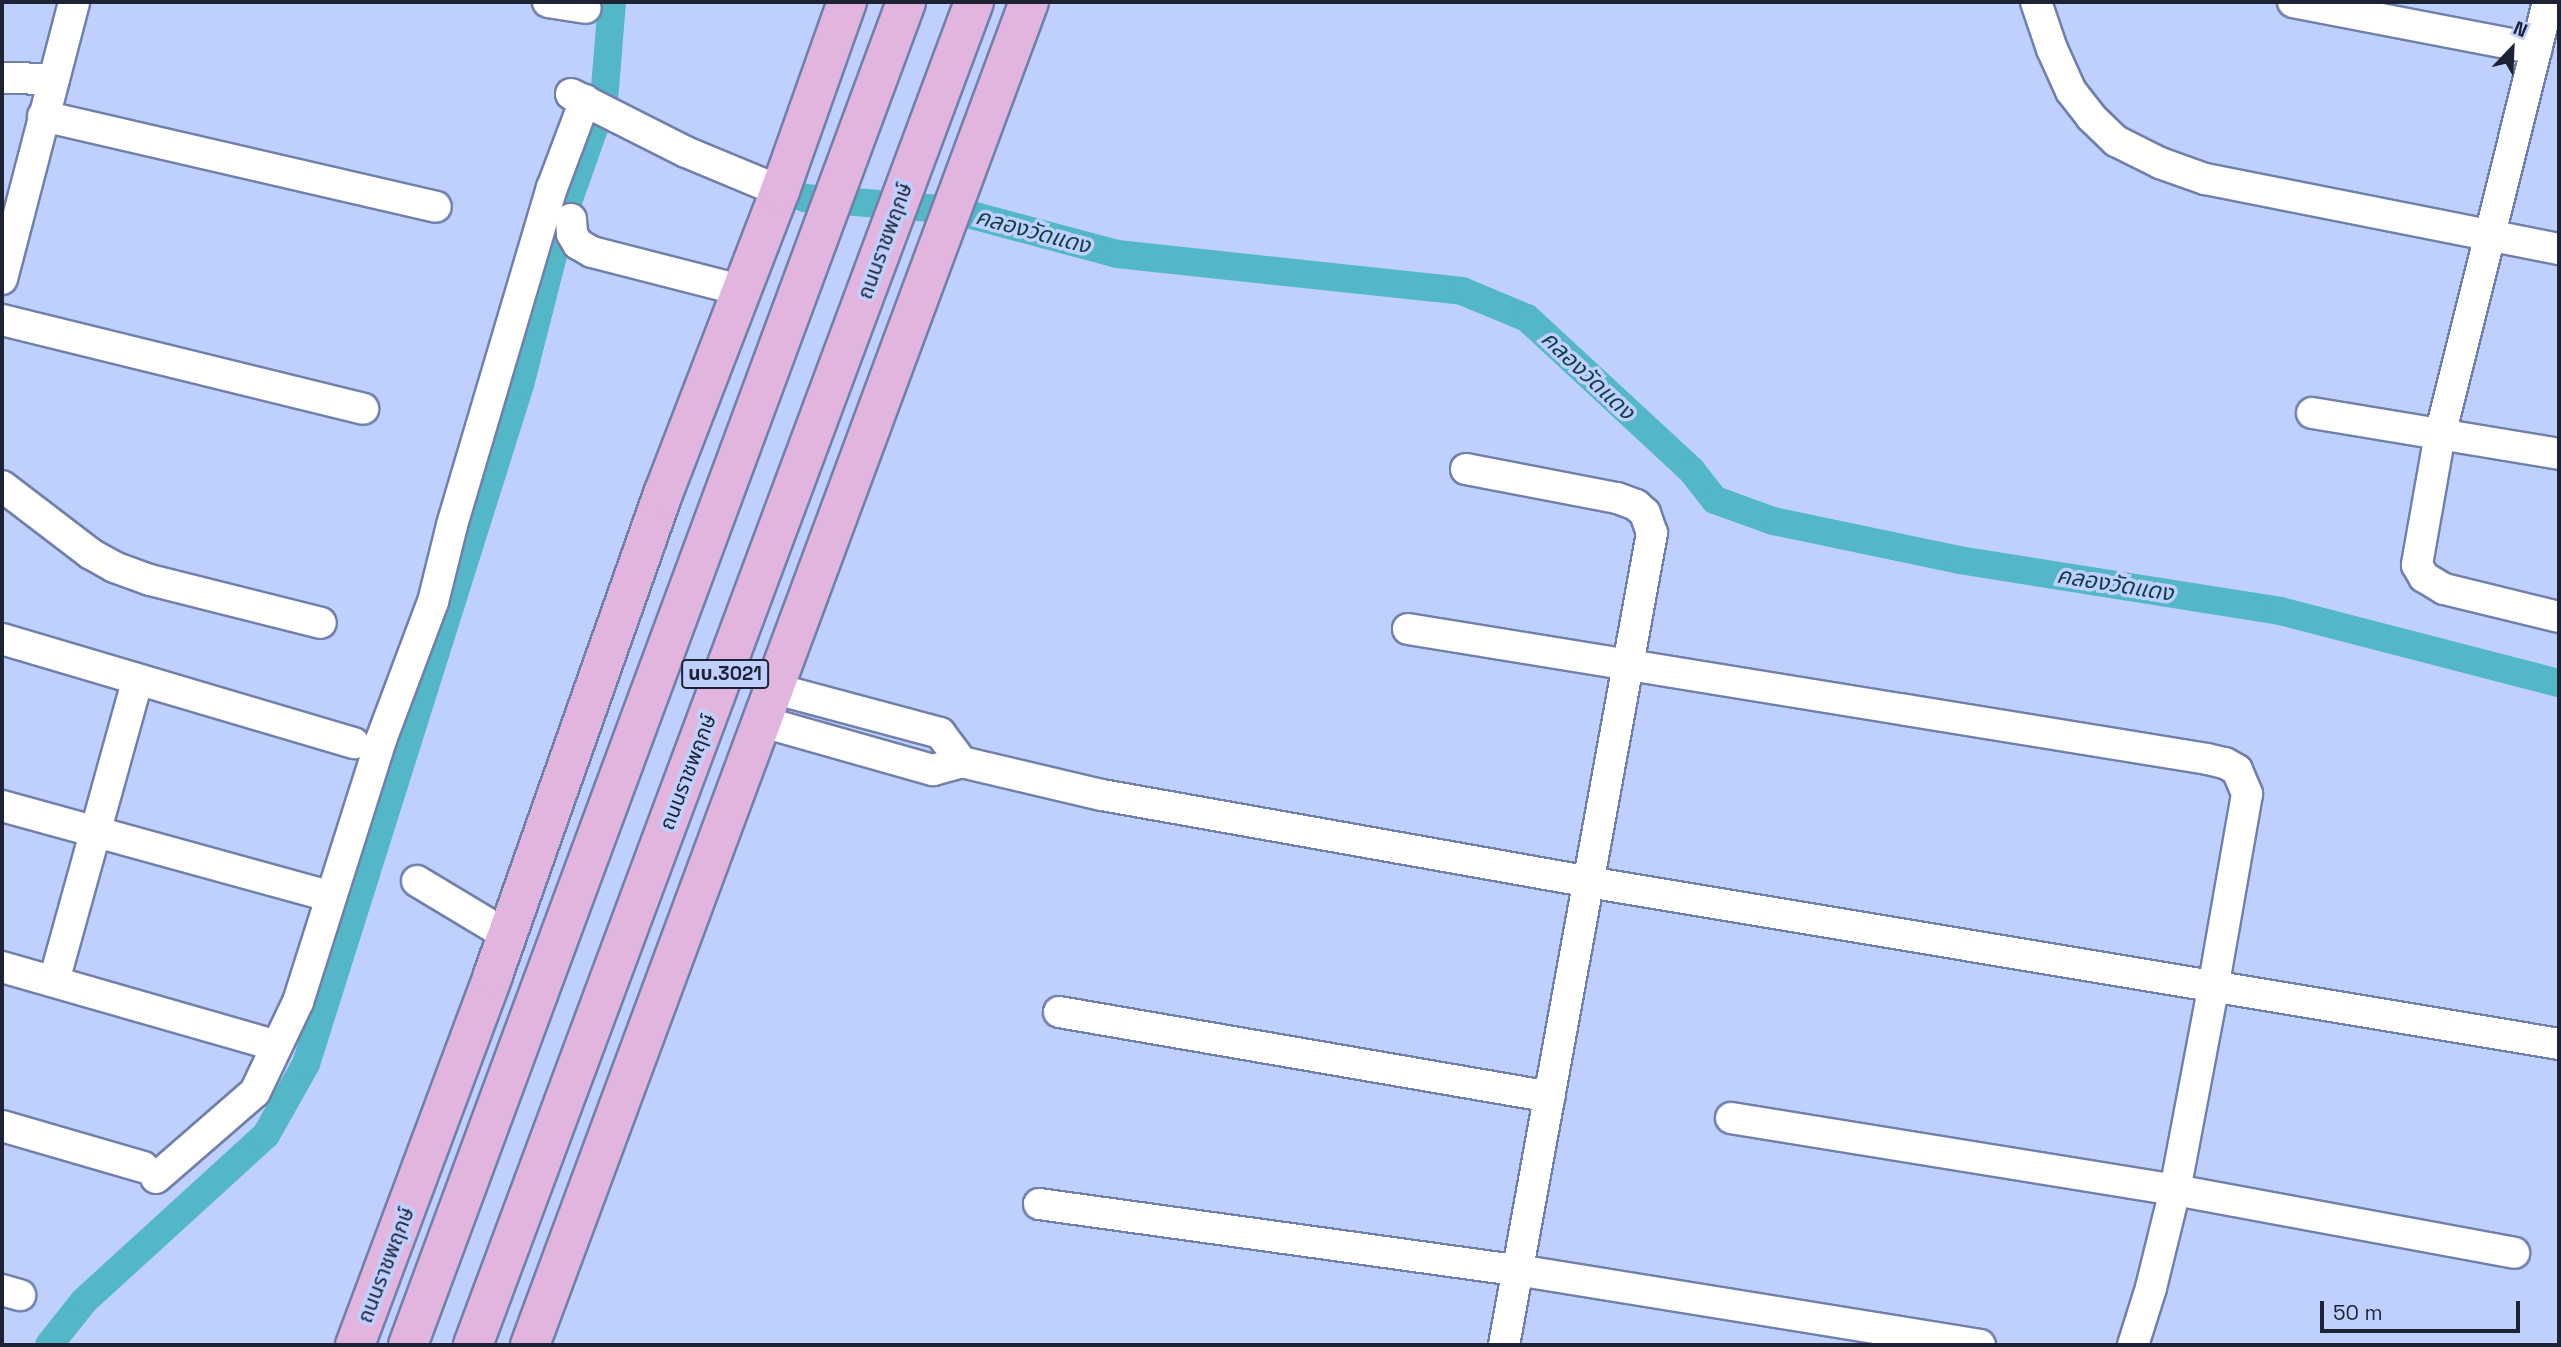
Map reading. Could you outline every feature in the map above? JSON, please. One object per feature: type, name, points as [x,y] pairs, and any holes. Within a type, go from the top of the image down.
[{"type":"main road","name":"ถนนราชพฤกษ์","points":[[355,1345],[493,975],[645,543],[780,191],[847,2]]},
{"type":"main road","name":"นบ.3021","points":[[408,1345],[906,2]]},
{"type":"main road","name":"ถนนราชพฤกษ์","points":[[473,1345],[974,2]]},
{"type":"main road","name":"นบ.3021","points":[[530,1345],[1029,2]]},
{"type":"main road","points":[[493,975],[535,904],[595,772],[617,737],[644,705]]},
{"type":"main road","points":[[661,993],[666,917],[690,836],[698,747]]},
{"type":"street","points":[[2,279],[74,2]]},
{"type":"street","points":[[548,2],[586,8]]},
{"type":"street","points":[[2036,2],[2052,49],[2071,91],[2091,117],[2116,141],[2160,163],[2205,179],[2559,249]]},
{"type":"street","points":[[2293,2],[2536,49]]},
{"type":"street","points":[[2548,2],[2440,434],[2417,565],[2419,572],[2444,589],[2559,617]]},
{"type":"street","points":[[2,78],[54,79]]},
{"type":"street","points":[[2,1126],[150,1172],[255,1092],[298,1002],[381,740],[433,602],[452,525],[548,201],[591,104],[686,152],[780,191]]},
{"type":"street","points":[[44,116],[436,207]]},
{"type":"street","points":[[571,219],[572,234],[578,244],[592,252],[740,290]]},
{"type":"street","points":[[2,320],[363,409]]},
{"type":"street","points":[[2312,413],[2559,454]]},
{"type":"street","points":[[1466,469],[1617,498],[1636,505],[1645,513],[1651,533],[1504,1345]]},
{"type":"street","points":[[2,486],[91,554],[114,567],[150,580],[321,623]]},
{"type":"street","points":[[1408,629],[2225,763],[2243,778],[2247,794],[2175,1190],[2151,1288],[2133,1345]]},
{"type":"street","points":[[2,639],[354,743]]},
{"type":"street","points":[[54,981],[138,679]]},
{"type":"street","points":[[769,705],[940,733],[962,762],[1102,795],[1588,882],[2214,984],[2559,1044]]},
{"type":"street","points":[[2,806],[322,894]]},
{"type":"street","points":[[417,881],[507,935]]},
{"type":"street","points":[[2,967],[262,1042]]},
{"type":"street","points":[[1059,1012],[1550,1097]]},
{"type":"street","points":[[1731,1118],[2175,1190],[2514,1253]]},
{"type":"street","points":[[1039,1204],[1517,1270],[1980,1345]]},
{"type":"waterway","points":[[49,1345],[84,1301],[266,1135],[306,1064],[520,385],[563,216],[604,100],[612,2]]},
{"type":"waterway","name":"คลองวัดแดง","points":[[765,182],[805,198],[953,210],[1117,254],[1462,291],[1527,318],[1692,471],[1715,500],[1773,521],[1959,560],[2280,611],[2559,683]]}]
